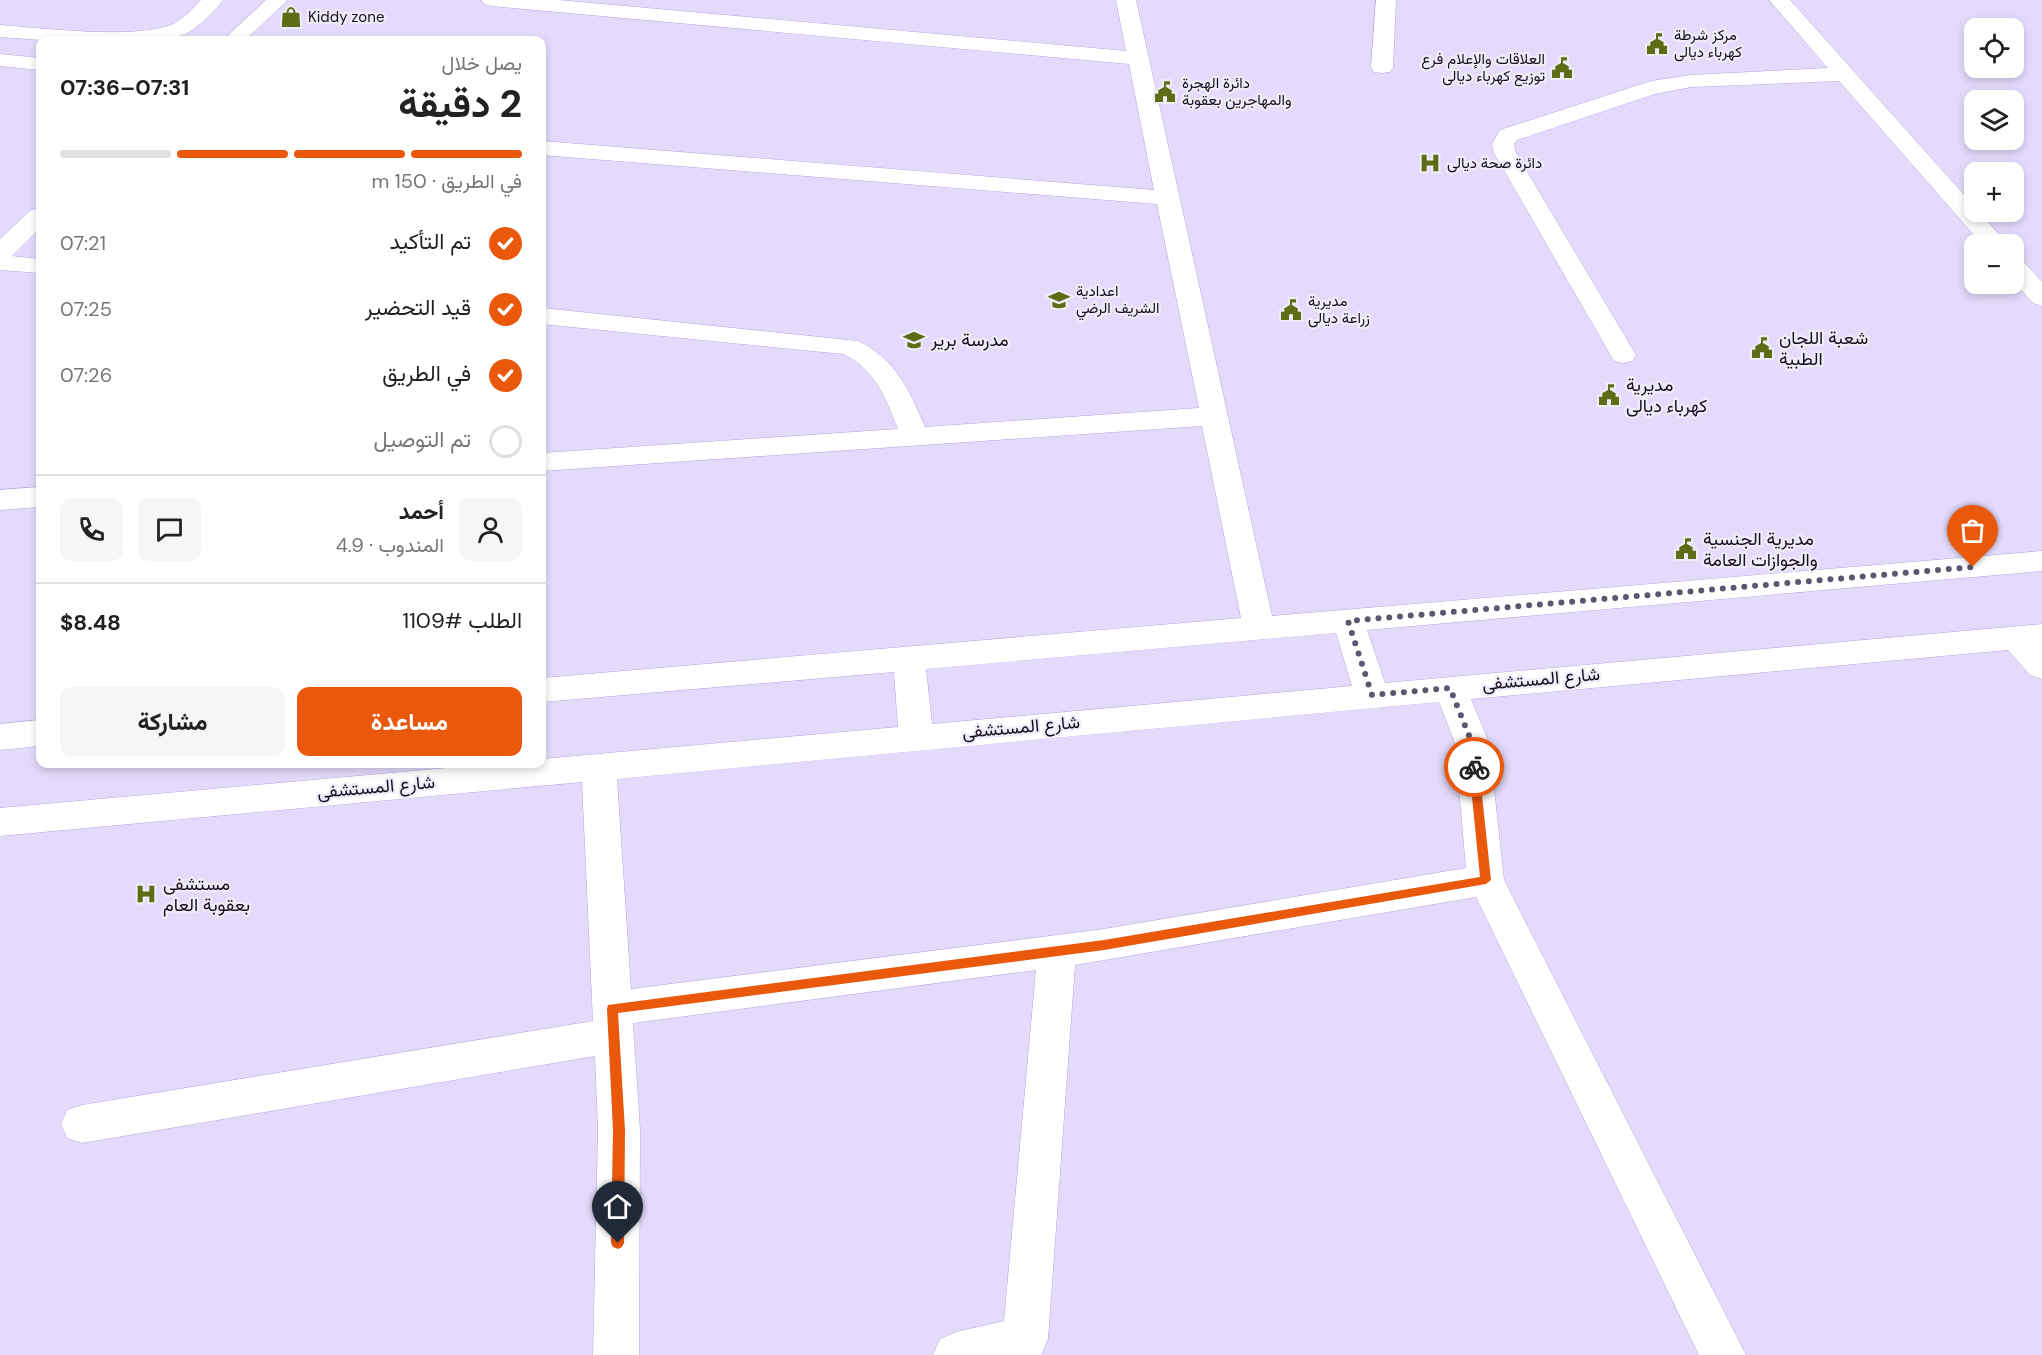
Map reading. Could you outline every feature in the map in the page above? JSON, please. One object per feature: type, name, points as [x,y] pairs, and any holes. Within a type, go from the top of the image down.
[{"type":"street","points":[[148,36],[164,34],[182,27],[213,0]]},
{"type":"street","points":[[238,36],[278,0]]},
{"type":"street","points":[[491,0],[1139,59]]},
{"type":"street","points":[[1126,0],[1259,628]]},
{"type":"street","points":[[1382,67],[1386,0]]},
{"type":"street","points":[[1779,0],[1986,234]]},
{"type":"street","points":[[0,32],[87,36]]},
{"type":"street","points":[[0,60],[36,64]]},
{"type":"street","points":[[1623,355],[1505,153],[1503,144],[1508,135],[1651,88],[1691,81],[1844,74]]},
{"type":"street","points":[[546,148],[1169,198]]},
{"type":"street","points":[[0,253],[36,219]]},
{"type":"street","points":[[0,262],[36,266]]},
{"type":"street","points":[[2024,278],[2042,298]]},
{"type":"street","points":[[546,316],[849,347],[868,356],[890,380],[915,436]]},
{"type":"street","points":[[546,462],[1215,416]]},
{"type":"street","points":[[0,500],[36,497]]},
{"type":"street","points":[[546,690],[2042,561]]},
{"type":"street","points":[[1348,621],[1372,695]]},
{"type":"street","points":[[2029,636],[2042,667]]},
{"type":"street","name":"شارع المستشفى","points":[[0,822],[916,736],[2029,636]]},
{"type":"street","points":[[909,659],[916,736]]},
{"type":"street","points":[[1450,688],[1472,743],[1486,880],[1724,1355]]},
{"type":"street","points":[[0,737],[36,733]]},
{"type":"street","points":[[599,766],[619,1130],[616,1355]]},
{"type":"street","points":[[82,1125],[613,1022],[1486,880]]},
{"type":"street","points":[[956,1355],[1025,1339],[1057,951]]},
{"type":"way so far","points":[[1474,767],[1472,743],[1450,688],[1372,695],[1348,621],[1973,567]]},
{"type":"place","name":"Kiddy zone","points":[[291,17]]},
{"type":"place","name":"مركز شرطة كهرباء ديالى","points":[[1657,44]]},
{"type":"place","name":"العلاقات والإعلام فرع توزيع كهرباء ديالى","points":[[1562,68]]},
{"type":"place","name":"دائرة الهجرة والمهاجرين بعقوبة","points":[[1165,92]]},
{"type":"place","name":"دائرة صحة ديالى","points":[[1430,163]]},
{"type":"place","name":"اعدادية الشريف الرضي","points":[[1059,300]]},
{"type":"place","name":"مديرية زراعة ديالى","points":[[1291,310]]},
{"type":"place","name":"مدرسة برير","points":[[914,340]]},
{"type":"place","name":"شعبة اللجان الطبية","points":[[1762,348]]},
{"type":"place","name":"مديرية كهرباء ديالى","points":[[1609,395]]},
{"type":"place","name":"مديرية الجنسية والجوازات العامة","points":[[1686,549]]},
{"type":"place","name":"مستشفى بعقوبة العام","points":[[146,894]]},
{"type":"route","points":[[618,1243],[619,1130],[612,1009],[1104,945],[1486,880],[1474,767]]}]
